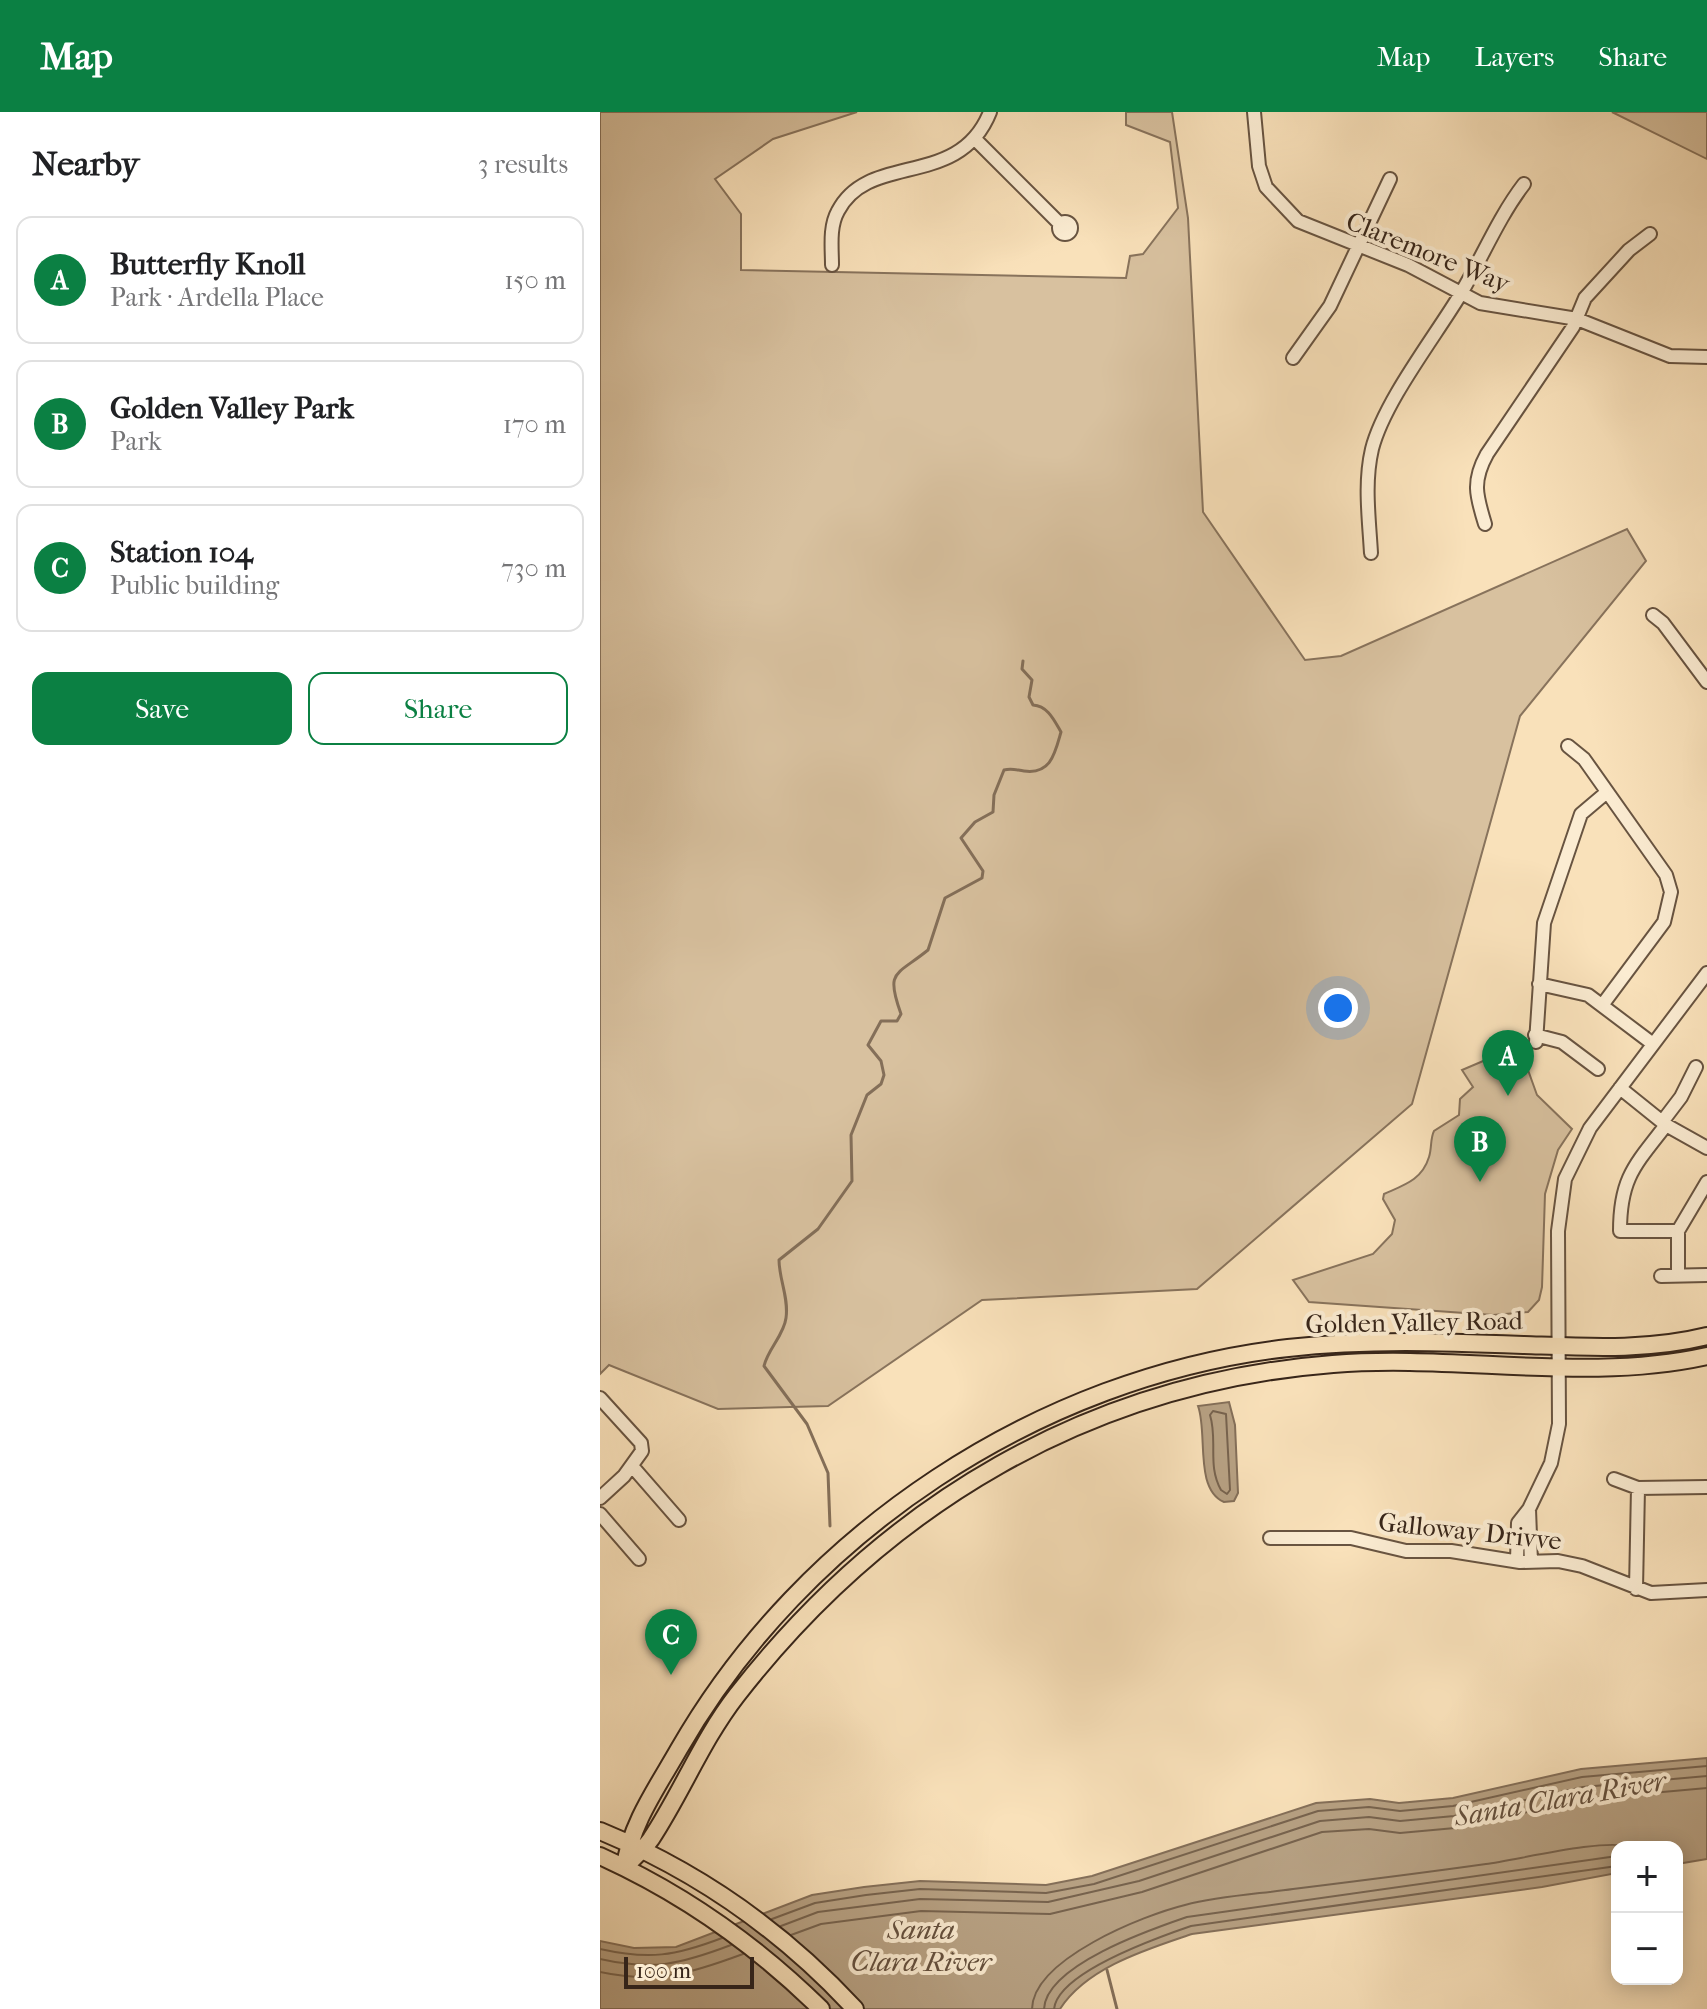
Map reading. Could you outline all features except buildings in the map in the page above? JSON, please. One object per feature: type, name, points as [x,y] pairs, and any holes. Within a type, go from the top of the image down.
[{"type":"main road","name":"Golden Valley Road","points":[[625,1867],[692,1726],[740,1659],[790,1601],[889,1511],[987,1447],[1096,1397],[1188,1368],[1285,1348],[1417,1342],[1639,1346],[1707,1336]]},
{"type":"main road","name":"Golden Valley Road","points":[[634,1846],[649,1842],[717,1722],[804,1614],[901,1527],[994,1466],[1085,1422],[1188,1388],[1288,1368],[1398,1361],[1638,1365],[1707,1356]]},
{"type":"main road","points":[[717,1722],[721,1701],[743,1667],[740,1659]]},
{"type":"main road","points":[[690,1767],[659,1834],[660,1843],[663,1849],[698,1871],[707,1885]]},
{"type":"main road","points":[[600,1831],[707,1885],[759,1920],[855,2009]]},
{"type":"main road","points":[[600,1856],[679,1898],[762,1956],[821,2009]]},
{"type":"street","points":[[832,265],[832,229],[837,212],[852,191],[876,179],[953,155],[976,140],[990,112]]},
{"type":"street","name":"Claremore Way","points":[[1254,112],[1259,166],[1266,187],[1279,205],[1298,221],[1498,308],[1577,319],[1656,353],[1689,358],[1707,357]]},
{"type":"street","points":[[976,140],[1060,224]]},
{"type":"street","points":[[1293,358],[1330,306],[1390,179]]},
{"type":"street","points":[[1371,553],[1367,490],[1372,448],[1385,417],[1462,291],[1508,206],[1524,184]]},
{"type":"street","points":[[1485,524],[1474,490],[1476,474],[1577,319],[1585,298],[1629,250],[1650,234]]},
{"type":"street","points":[[1653,615],[1663,623],[1707,682]]},
{"type":"street","points":[[1568,746],[1584,759],[1666,875],[1671,892],[1664,922],[1603,1004]]},
{"type":"street","points":[[1598,1069],[1562,1042],[1536,1039],[1544,923],[1581,814],[1607,792]]},
{"type":"street","points":[[1517,1561],[1518,1523],[1529,1509],[1555,1445],[1559,1424],[1558,1231],[1565,1179],[1590,1128],[1707,973]]},
{"type":"street","points":[[1539,984],[1569,987],[1603,1004],[1653,1044]]},
{"type":"street","points":[[1678,1231],[1620,1231],[1622,1191],[1629,1174],[1681,1097],[1696,1067]]},
{"type":"street","points":[[1620,1088],[1664,1124],[1707,1148]]},
{"type":"street","points":[[1678,1275],[1678,1231],[1707,1182]]},
{"type":"street","points":[[1661,1276],[1707,1275]]},
{"type":"street","points":[[600,1398],[641,1443],[642,1451],[632,1466],[600,1498]]},
{"type":"street","points":[[632,1466],[679,1520]]},
{"type":"street","points":[[1614,1479],[1638,1488],[1707,1487]]},
{"type":"street","points":[[1636,1589],[1638,1488]]},
{"type":"street","points":[[1529,1509],[1531,1562]]},
{"type":"street","points":[[600,1514],[639,1559]]},
{"type":"street","name":"Galloway Drivve","points":[[1270,1538],[1351,1538],[1406,1551],[1451,1551],[1517,1561],[1558,1561],[1582,1566],[1651,1593],[1707,1590]]},
{"type":"shaded area","points":[[600,112],[857,112],[773,139],[715,179],[741,214],[741,270],[1126,278],[1130,256],[1143,254],[1178,208],[1170,142],[1126,125],[1126,112],[1172,112],[1188,218],[1203,512],[1305,660],[1341,656],[1627,529],[1646,561],[1520,716],[1412,1104],[1197,1289],[982,1300],[828,1406],[718,1409],[609,1365],[600,1374]]},
{"type":"shaded area","points":[[1612,112],[1707,112],[1707,159]]},
{"type":"shaded area","points":[[1509,1050],[1528,1070],[1537,1095],[1572,1129],[1558,1150],[1545,1194],[1539,1300],[1528,1312],[1493,1315],[1309,1302],[1293,1280],[1373,1254],[1392,1234],[1395,1220],[1383,1199],[1384,1194],[1422,1171],[1429,1157],[1434,1131],[1459,1115],[1460,1099],[1473,1087],[1462,1070]]},
{"type":"water","points":[[1229,1402],[1235,1425],[1238,1493],[1234,1501],[1224,1502],[1215,1495],[1205,1473],[1198,1406]]},
{"type":"water","name":"Santa Clara River","points":[[1707,1758],[1707,1859],[1683,1863],[1683,1841],[1611,1841],[1611,1874],[1542,1887],[1192,1934],[1138,1953],[1102,1971],[1072,1994],[1060,2009],[600,2009],[600,1941],[634,1948],[676,1947],[812,1895],[864,1887],[920,1881],[1046,1885],[1092,1876],[1316,1803],[1370,1799],[1399,1803],[1453,1798],[1581,1769]]},
{"type":"waterway","points":[[830,1526],[828,1473],[807,1424],[764,1366],[786,1318],[779,1260],[818,1229],[852,1181],[851,1135],[867,1095],[881,1084],[884,1075],[881,1061],[868,1045],[881,1021],[897,1021],[901,1014],[894,989],[896,975],[928,950],[945,898],[982,878],[983,871],[961,838],[975,822],[993,812],[994,795],[1004,770],[1040,770],[1054,755],[1061,732],[1047,711],[1033,705],[1029,697],[1032,680],[1022,669],[1023,661]]},
{"type":"waterway","points":[[1107,1970],[1117,2009]]},
{"type":"place","name":"Butterfly Knoll","points":[[1508,1096]]},
{"type":"place","name":"Golden Valley Park","points":[[1480,1182]]},
{"type":"place","name":"Station 104","points":[[671,1675]]}]
